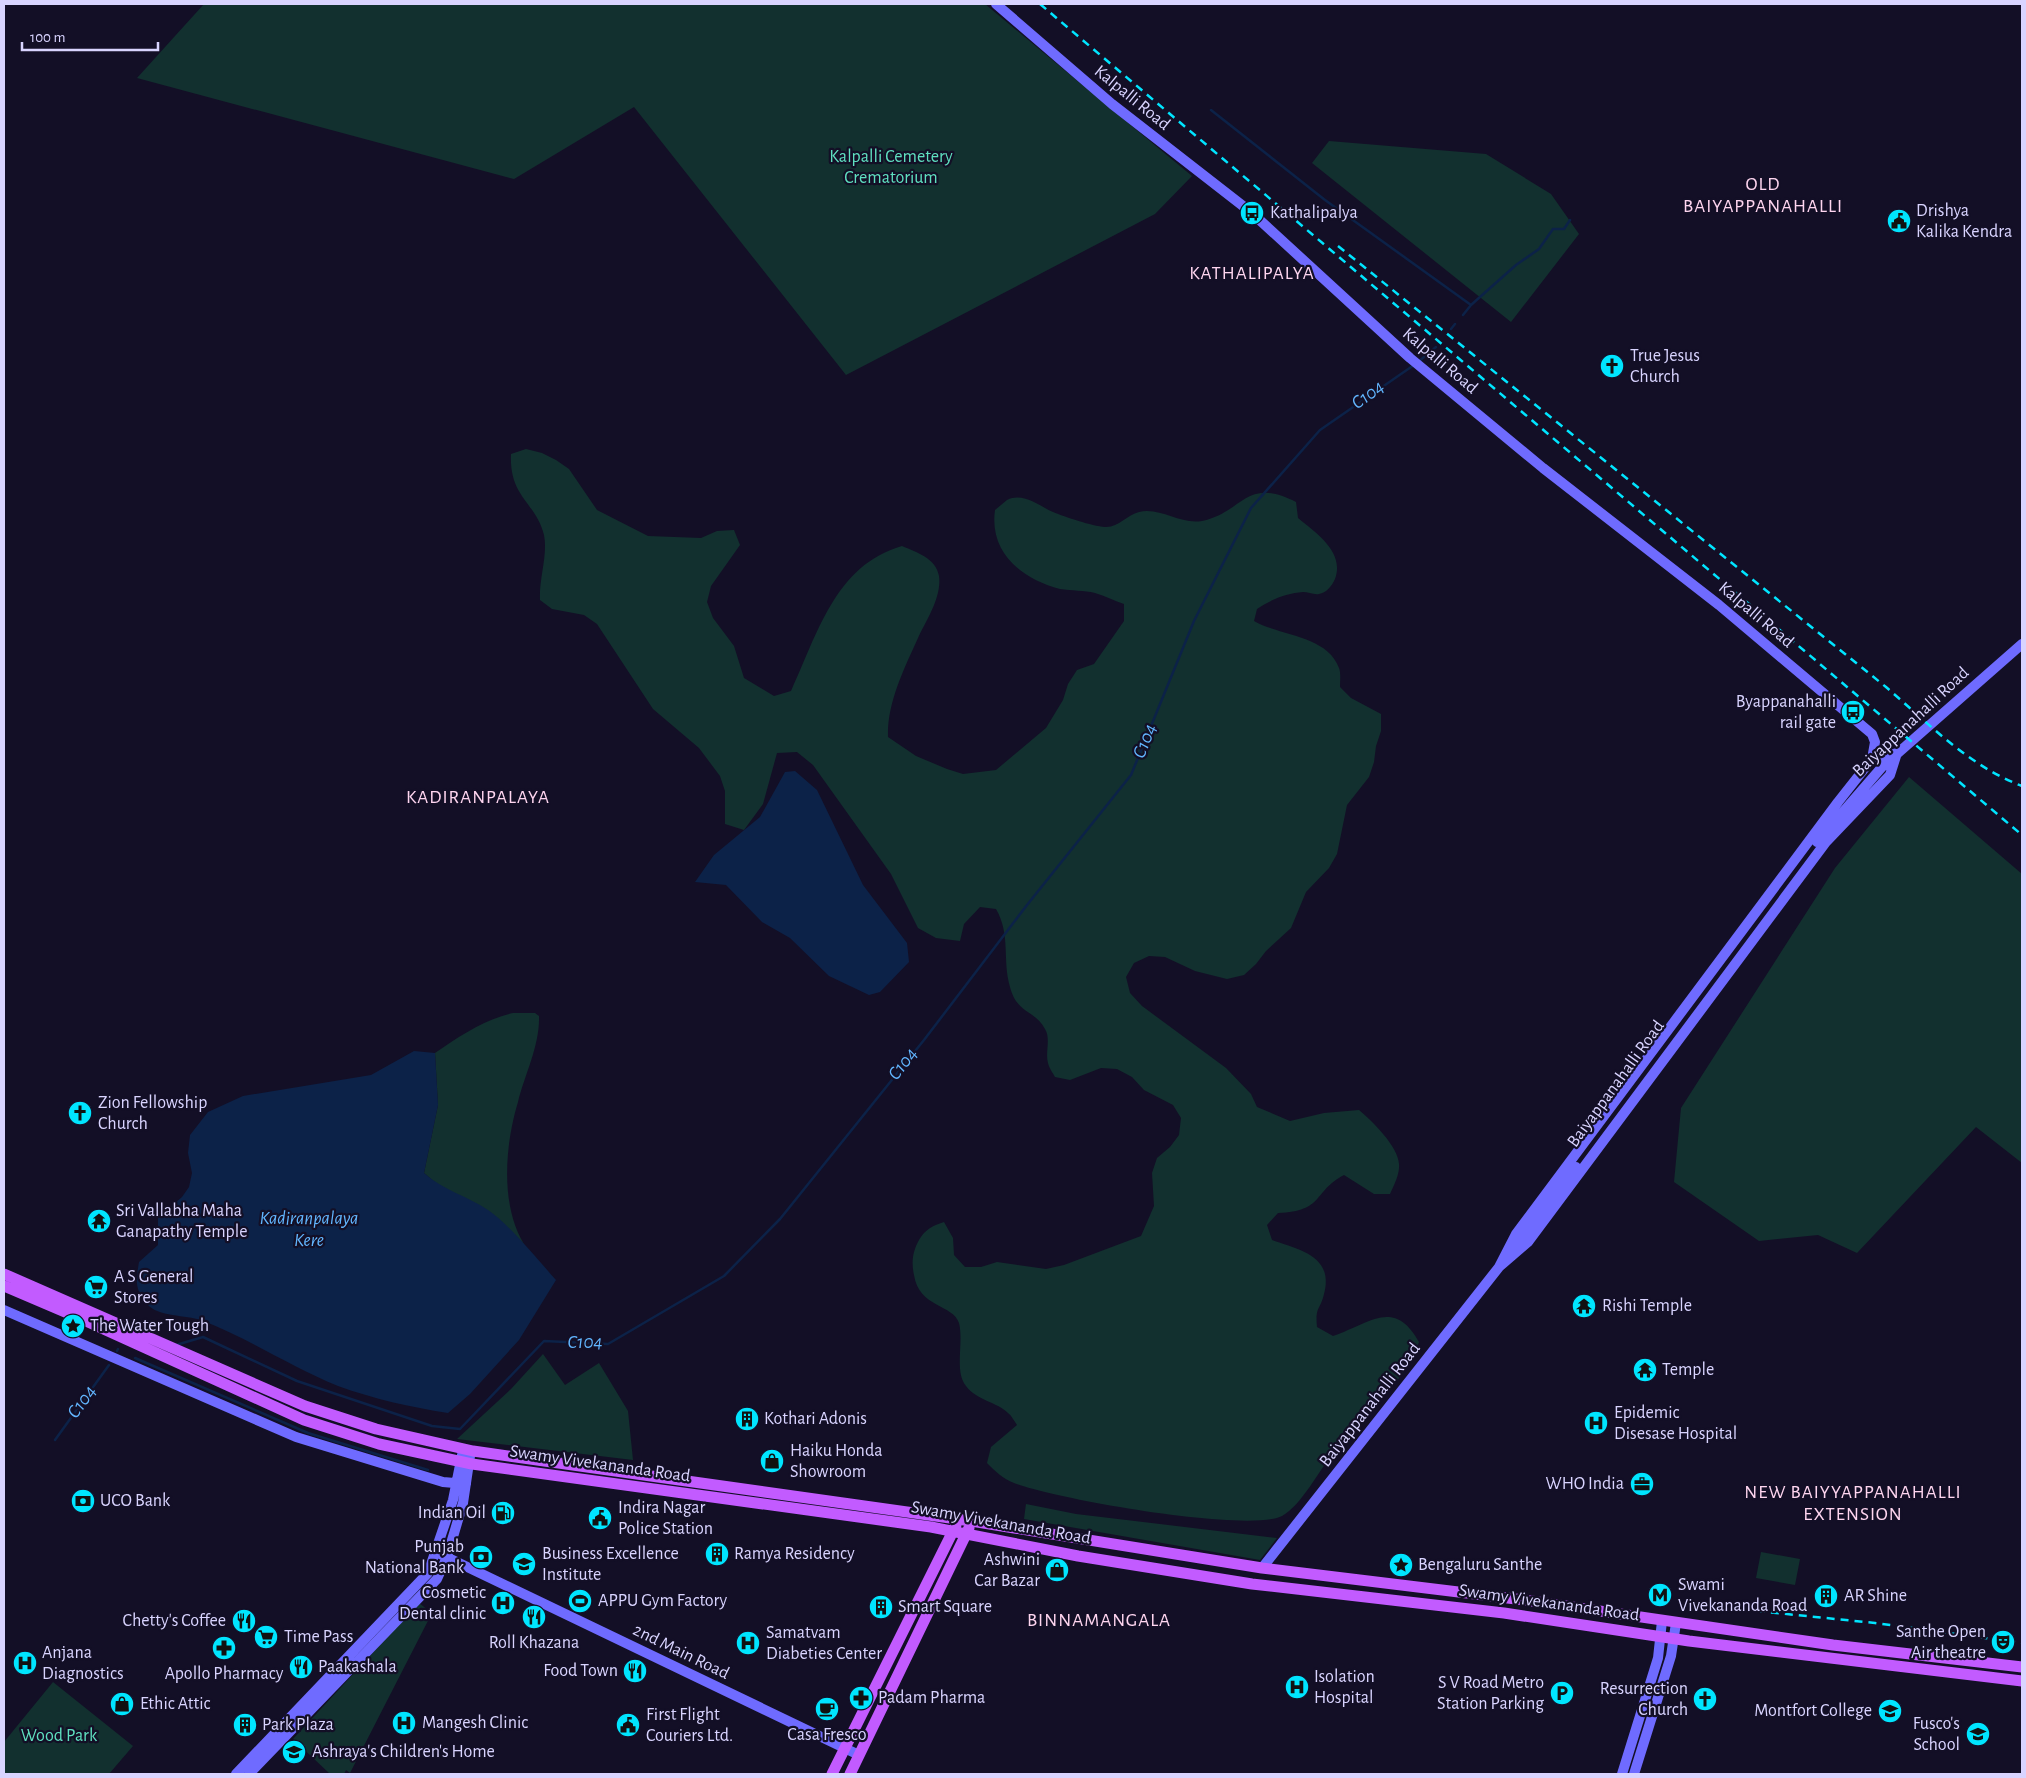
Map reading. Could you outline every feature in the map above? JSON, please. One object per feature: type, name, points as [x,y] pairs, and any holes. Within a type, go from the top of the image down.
[{"type":"main road","name":"Swamy Vivekananda Road","points":[[4,1274],[305,1406],[376,1429],[467,1450],[965,1520],[1262,1568],[1515,1599],[1833,1645],[2022,1667]]},
{"type":"main road","name":"Swamy Vivekananda Road","points":[[4,1286],[304,1420],[379,1444],[464,1462],[954,1532],[1078,1556],[1252,1584],[1504,1613],[1675,1639],[2022,1681]]},
{"type":"main road","points":[[832,1774],[954,1532],[965,1520]]},
{"type":"main road","points":[[850,1774],[967,1535],[965,1520]]},
{"type":"street","name":"Kalpalli Road","points":[[996,4],[1112,104],[1252,213],[1416,364],[1544,468],[1719,605],[1872,734],[1875,742],[1872,759]]},
{"type":"street","name":"Baiyappanahalli Road","points":[[1262,1568],[1529,1229],[1820,838],[1882,767],[2022,644]]},
{"type":"street","name":"Baiyappanahalli Road","points":[[1896,753],[1890,775],[1826,842],[1528,1242],[1499,1267],[1516,1234],[1838,802],[1872,759],[1896,753]]},
{"type":"street","points":[[4,1310],[296,1436],[443,1482],[466,1484]]},
{"type":"street","points":[[236,1774],[428,1573],[453,1500],[455,1483],[467,1450]]},
{"type":"street","points":[[249,1774],[438,1579],[464,1503],[466,1484],[464,1462]]},
{"type":"street","name":"2nd Main Road","points":[[436,1552],[859,1755]]},
{"type":"street","points":[[1622,1774],[1658,1658],[1662,1621]]},
{"type":"street","points":[[1634,1774],[1675,1639],[1676,1623]]},
{"type":"green space","name":"Kalpalli Cemetery Crematorium","points":[[204,4],[985,4],[1192,176],[1155,214],[846,375],[634,107],[514,179],[137,78]]},
{"type":"green space","points":[[1329,141],[1486,154],[1551,194],[1579,234],[1511,322],[1312,163]]},
{"type":"green space","points":[[526,449],[542,453],[569,469],[597,510],[648,536],[701,538],[717,531],[734,530],[740,545],[711,586],[707,602],[713,618],[734,646],[744,678],[774,696],[791,691],[831,605],[844,585],[860,569],[879,555],[902,546],[925,556],[937,570],[939,576],[938,592],[933,608],[897,686],[890,712],[888,737],[916,756],[963,774],[996,770],[1046,728],[1063,700],[1068,684],[1077,670],[1094,664],[1124,621],[1124,604],[1095,593],[1060,589],[1046,584],[1021,571],[1011,562],[997,539],[995,525],[995,510],[1007,500],[1013,498],[1025,499],[1064,516],[1086,523],[1110,527],[1139,512],[1147,511],[1186,521],[1202,521],[1216,517],[1255,494],[1266,493],[1279,495],[1296,502],[1298,518],[1327,544],[1336,560],[1337,569],[1335,579],[1328,589],[1319,594],[1303,592],[1285,595],[1273,600],[1257,609],[1254,621],[1302,638],[1324,649],[1333,657],[1339,668],[1340,687],[1351,698],[1381,714],[1381,731],[1376,746],[1374,762],[1369,777],[1347,805],[1337,854],[1329,868],[1306,892],[1291,928],[1244,975],[1227,979],[1195,971],[1165,957],[1149,956],[1134,963],[1126,977],[1130,993],[1142,1006],[1226,1068],[1251,1094],[1257,1107],[1290,1121],[1324,1113],[1359,1110],[1384,1134],[1398,1157],[1399,1172],[1390,1194],[1374,1194],[1344,1175],[1334,1181],[1311,1205],[1304,1209],[1278,1213],[1267,1225],[1272,1240],[1312,1256],[1324,1271],[1326,1281],[1324,1294],[1317,1312],[1317,1327],[1333,1336],[1369,1321],[1390,1317],[1400,1320],[1410,1328],[1419,1342],[1403,1373],[1392,1387],[1334,1452],[1303,1496],[1282,1516],[1262,1520],[1231,1520],[1150,1512],[1108,1505],[1036,1490],[1014,1483],[996,1472],[987,1463],[991,1447],[1017,1425],[1008,1413],[975,1395],[962,1380],[959,1323],[950,1312],[922,1294],[917,1286],[913,1272],[913,1262],[917,1243],[929,1229],[944,1222],[953,1238],[954,1255],[965,1267],[981,1267],[997,1262],[1046,1269],[1064,1265],[1141,1236],[1154,1206],[1152,1173],[1157,1158],[1170,1147],[1179,1135],[1181,1118],[1173,1105],[1144,1090],[1132,1077],[1117,1069],[1101,1068],[1070,1080],[1055,1077],[1048,1063],[1048,1037],[1045,1029],[1036,1018],[1021,1007],[1013,996],[1008,977],[1005,938],[1001,919],[996,909],[980,907],[964,924],[960,941],[936,938],[918,928],[891,874],[813,765],[797,752],[777,753],[763,804],[744,830],[725,824],[725,791],[720,776],[699,748],[653,709],[597,624],[584,615],[552,609],[540,600],[545,550],[544,535],[535,515],[518,490],[512,469],[511,454]]},
{"type":"green space","points":[[1909,777],[2022,874],[2022,1163],[1976,1127],[1857,1253],[1818,1235],[1759,1241],[1674,1182],[1681,1108],[1835,868]]},
{"type":"green space","points":[[513,1013],[535,1013],[539,1016],[537,1038],[514,1119],[508,1156],[508,1193],[511,1211],[516,1228],[524,1244],[488,1211],[437,1184],[424,1173],[438,1105],[435,1053],[482,1024]]},
{"type":"green space","points":[[543,1354],[565,1385],[599,1363],[628,1411],[633,1460],[457,1439],[511,1389]]},
{"type":"green space","points":[[1026,1504],[1076,1514],[1277,1538],[1260,1560],[1024,1519]]},
{"type":"green space","points":[[1761,1552],[1800,1559],[1795,1585],[1756,1578]]},
{"type":"green space","points":[[419,1603],[432,1613],[350,1773],[346,1770],[344,1774],[330,1774],[293,1739]]},
{"type":"green space","name":"Wood Park","points":[[53,1682],[133,1746],[109,1774],[4,1774],[4,1742]]},
{"type":"water","points":[[795,771],[817,790],[863,885],[907,943],[909,962],[880,992],[869,995],[829,976],[790,938],[762,922],[726,885],[695,882],[714,855],[760,817],[785,772]]},
{"type":"water","name":"Kadiranpalaya Kere","points":[[414,1051],[435,1053],[438,1105],[424,1173],[439,1184],[480,1205],[497,1217],[524,1243],[556,1280],[519,1340],[470,1394],[448,1413],[379,1399],[338,1386],[236,1335],[201,1320],[158,1311],[147,1304],[140,1294],[137,1284],[139,1262],[158,1245],[158,1218],[182,1197],[189,1187],[192,1173],[188,1153],[190,1135],[208,1112],[243,1096],[371,1075]]},
{"type":"waterway","points":[[1211,110],[1325,200],[1471,305],[1463,315]]},
{"type":"waterway","name":"C104","points":[[1471,305],[1516,265],[1539,249],[1553,229],[1564,229],[1570,220]]},
{"type":"waterway","name":"C104","points":[[1451,329],[1455,324]]},
{"type":"waterway","name":"C104","points":[[1418,362],[1436,347]]},
{"type":"waterway","name":"C104","points":[[176,1345],[203,1337],[297,1381],[432,1426],[460,1429],[544,1341],[608,1344],[724,1276],[780,1219],[924,1040],[1027,905],[1131,775],[1194,621],[1251,508],[1320,430],[1414,365]]},
{"type":"waterway","points":[[135,1358],[308,1433],[428,1470]]},
{"type":"waterway","name":"C104","points":[[55,1440],[109,1365]]},
{"type":"railway","points":[[1040,4],[2022,835]]},
{"type":"railway","points":[[1338,246],[1886,687],[1950,743],[1984,767],[2022,786]]},
{"type":"railway","points":[[1757,1611],[1875,1623],[2022,1643]]},
{"type":"place","name":"Kathalipalya","points":[[1252,213]]},
{"type":"place","name":"Drishya Kalika Kendra","points":[[1899,221]]},
{"type":"place","name":"True Jesus Church","points":[[1612,366]]},
{"type":"place","name":"Byappanahalli rail gate","points":[[1853,712]]},
{"type":"place","name":"Zion Fellowship Church","points":[[80,1113]]},
{"type":"place","name":"Sri Vallabha Maha Ganapathy Temple","points":[[99,1221]]},
{"type":"place","name":"A S General Stores","points":[[96,1287]]},
{"type":"place","name":"Rishi Temple","points":[[1584,1306]]},
{"type":"place","name":"The Water Tough","points":[[73,1326]]},
{"type":"place","name":"Temple","points":[[1645,1370]]},
{"type":"place","name":"Kothari Adonis","points":[[747,1419]]},
{"type":"place","name":"Epidemic Disesase Hospital","points":[[1596,1423]]},
{"type":"place","name":"Haiku Honda Showroom","points":[[772,1461]]},
{"type":"place","name":"WHO India","points":[[1642,1484]]},
{"type":"place","name":"UCO Bank","points":[[83,1501]]},
{"type":"place","name":"Indian Oil","points":[[503,1513]]},
{"type":"place","name":"Indira Nagar Police Station","points":[[600,1518]]},
{"type":"place","name":"Ramya Residency","points":[[717,1554]]},
{"type":"place","name":"Punjab National Bank","points":[[481,1557]]},
{"type":"place","name":"Business Excellence Institute","points":[[524,1564]]},
{"type":"place","name":"Bengaluru Santhe","points":[[1401,1565]]},
{"type":"place","name":"Ashwini Car Bazar","points":[[1057,1570]]},
{"type":"place","name":"Swami Vivekananda Road","points":[[1660,1595]]},
{"type":"place","name":"AR Shine","points":[[1826,1596]]},
{"type":"place","name":"APPU Gym Factory","points":[[580,1601]]},
{"type":"place","name":"Cosmetic Dental clinic","points":[[503,1603]]},
{"type":"place","name":"Smart Square","points":[[881,1607]]},
{"type":"place","name":"Roll Khazana","points":[[534,1617]]},
{"type":"place","name":"Chetty's Coffee","points":[[244,1621]]},
{"type":"place","name":"Time Pass","points":[[266,1637]]},
{"type":"place","name":"Santhe Open Air theatre","points":[[2003,1642]]},
{"type":"place","name":"Samatvam Diabeties Center","points":[[748,1643]]},
{"type":"place","name":"Apollo Pharmacy","points":[[224,1648]]},
{"type":"place","name":"Anjana Diagnostics","points":[[25,1663]]},
{"type":"place","name":"Paakashala","points":[[301,1667]]},
{"type":"place","name":"Food Town","points":[[635,1671]]},
{"type":"place","name":"Isolation Hospital","points":[[1297,1687]]},
{"type":"place","name":"S V Road Metro Station Parking","points":[[1562,1693]]},
{"type":"place","name":"Padam Pharma","points":[[861,1698]]},
{"type":"place","name":"Resurrection Church","points":[[1705,1699]]},
{"type":"place","name":"Ethic Attic","points":[[122,1704]]},
{"type":"place","name":"Casa Fresco","points":[[827,1709]]},
{"type":"place","name":"Montfort College","points":[[1890,1711]]},
{"type":"place","name":"Mangesh Clinic","points":[[404,1723]]},
{"type":"place","name":"Park Plaza","points":[[245,1725]]},
{"type":"place","name":"First Flight Couriers Ltd.","points":[[628,1725]]},
{"type":"place","name":"Fusco's School","points":[[1978,1734]]},
{"type":"place","name":"Ashraya's Children's Home","points":[[294,1752]]},
{"type":"district","name":"OLD BAIYAPPANAHALLI","points":[[1763,195]]},
{"type":"district","name":"KATHALIPALYA","points":[[1252,273]]},
{"type":"district","name":"KADIRANPALAYA","points":[[478,797]]},
{"type":"district","name":"NEW BAIYYAPPANAHALLI EXTENSION","points":[[1853,1503]]},
{"type":"district","name":"BINNAMANGALA","points":[[1099,1620]]}]
